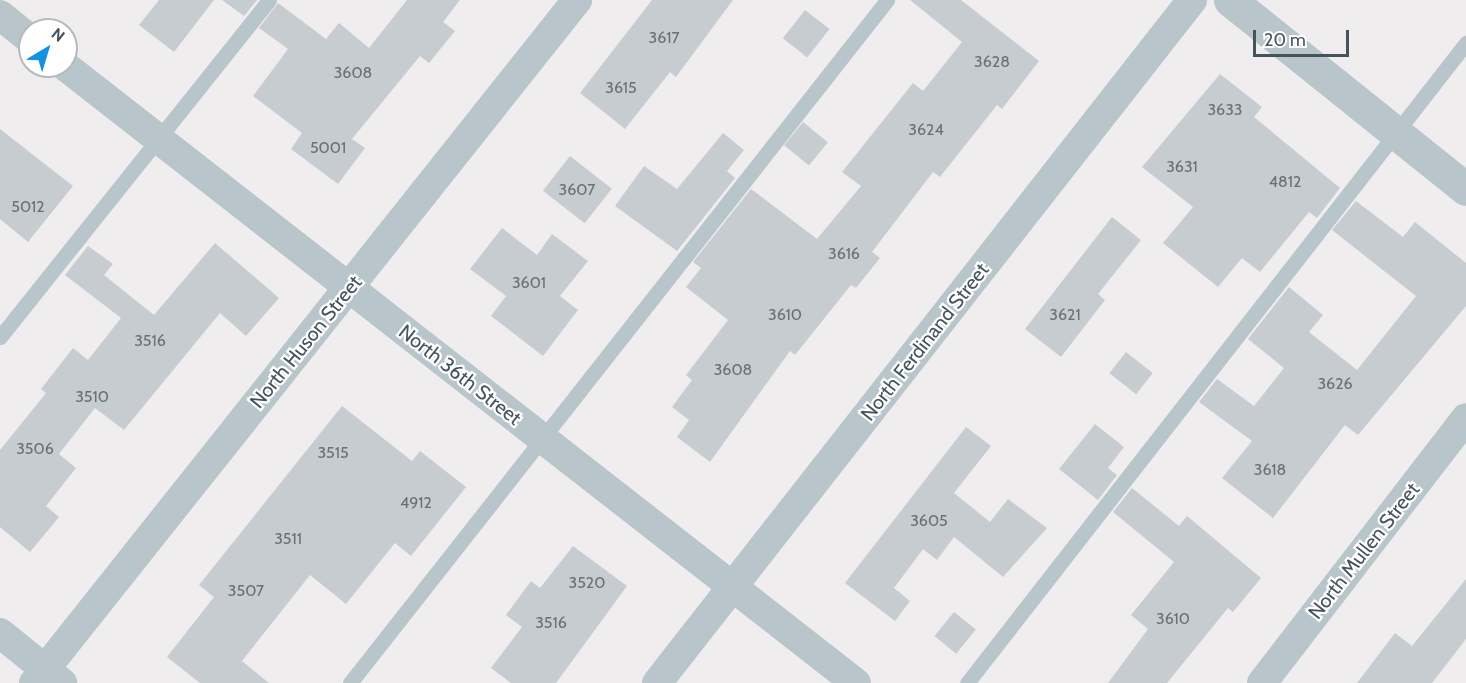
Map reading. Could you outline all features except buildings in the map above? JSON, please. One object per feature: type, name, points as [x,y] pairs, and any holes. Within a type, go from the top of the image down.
[{"type":"street","name":"North Huson Street","points":[[46,678],[348,289],[577,0]]},
{"type":"street","name":"North Ferdinand Street","points":[[657,683],[1192,0]]},
{"type":"street","points":[[1230,0],[1466,189]]},
{"type":"street","points":[[0,15],[18,29]]},
{"type":"street","name":"North 36th Street","points":[[78,76],[856,683]]},
{"type":"street","name":"North Mullen Street","points":[[1262,683],[1466,418]]},
{"type":"street","points":[[0,633],[46,678]]},
{"type":"lane","points":[[0,337],[269,0]]},
{"type":"lane","points":[[350,683],[887,0]]},
{"type":"lane","points":[[967,683],[1466,43]]}]
